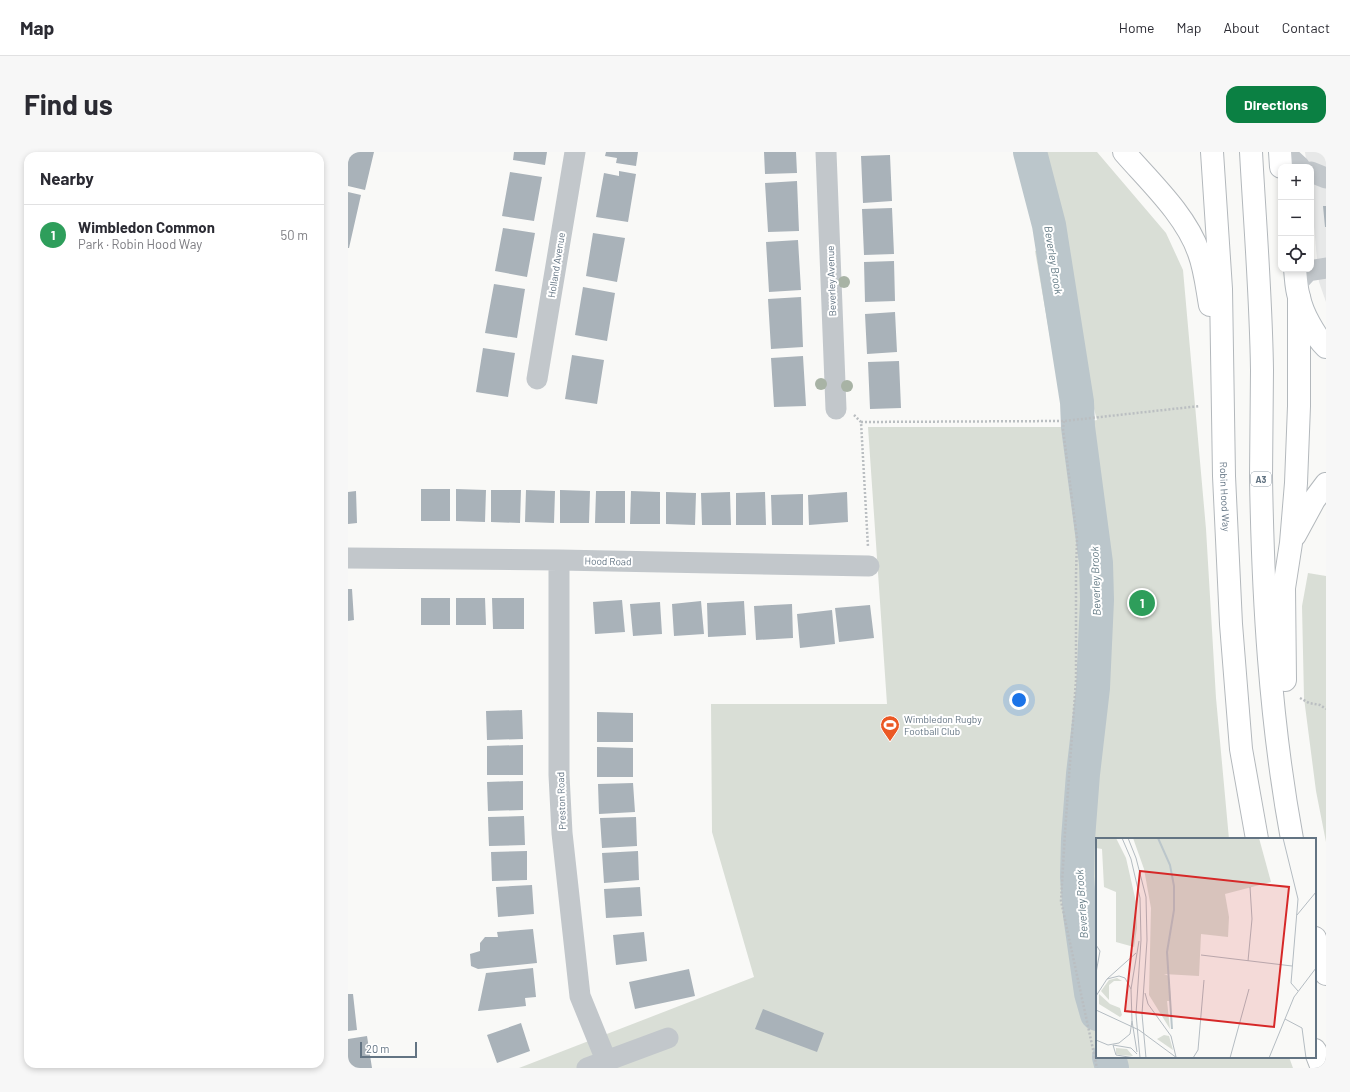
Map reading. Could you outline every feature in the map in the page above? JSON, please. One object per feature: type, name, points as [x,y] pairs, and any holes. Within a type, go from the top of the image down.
[{"type":"main road","points":[[1124,152],[1178,215],[1191,235],[1199,253],[1208,293],[1222,395]]},
{"type":"main road","name":"Robin Hood Way","points":[[1212,152],[1221,289],[1224,476],[1230,624],[1242,749],[1257,838]]},
{"type":"main road","name":"A3","points":[[1250,152],[1259,287],[1262,370],[1261,476],[1267,624],[1274,709],[1286,806],[1292,838]]},
{"type":"main road","points":[[1280,152],[1282,164]]},
{"type":"main road","points":[[1286,806],[1284,588],[1291,543],[1296,483],[1298,414],[1297,283]]},
{"type":"main road","points":[[1297,283],[1309,322],[1326,348]]},
{"type":"main road","points":[[1291,543],[1314,500],[1326,484]]},
{"type":"main road","points":[[1316,941],[1326,974]]},
{"type":"main road","points":[[1316,1053],[1322,1068]]},
{"type":"street","name":"Holland Avenue","points":[[537,379],[575,152]]},
{"type":"street","name":"Beverley Avenue","points":[[826,152],[836,409]]},
{"type":"street","points":[[1284,152],[1297,164]]},
{"type":"street","points":[[1314,173],[1326,178]]},
{"type":"street","points":[[1297,283],[1308,271],[1326,268]]},
{"type":"street","name":"Hood Road","points":[[348,558],[559,560],[869,566]]},
{"type":"street","name":"Preston Road","points":[[559,560],[559,767],[562,833],[580,996],[606,1060]]},
{"type":"street","points":[[587,1068],[668,1038]]},
{"type":"path","points":[[869,566],[861,422],[1064,421],[1200,406]]},
{"type":"path","points":[[1064,421],[1063,429],[1077,538],[1076,680],[1064,839],[1061,901],[1097,1068]]},
{"type":"path","points":[[1300,698],[1309,703],[1320,705],[1326,709]]},
{"type":"shaded area","name":"Wimbledon Rugby Football Club","points":[[1042,152],[1097,152],[1166,233],[1183,270],[1206,529],[1216,698],[1229,838],[1096,838],[1096,1058],[1289,1058],[1293,1068],[519,1068],[754,977],[712,832],[711,704],[887,704],[868,427],[1060,427],[1097,420],[1094,409],[1063,411],[1035,251],[1061,246]]},
{"type":"shaded area","points":[[1305,152],[1326,152],[1326,302],[1319,282],[1314,226],[1314,164],[1307,164]]},
{"type":"shaded area","points":[[1308,573],[1326,576],[1326,842],[1316,791],[1304,698],[1302,606]]},
{"type":"building","points":[[348,152],[374,152],[365,190],[348,186]]},
{"type":"building","points":[[514,152],[547,152],[545,165],[513,160]]},
{"type":"building","points":[[606,152],[638,152],[636,166],[616,163],[617,158],[605,156]]},
{"type":"building","points":[[764,152],[796,152],[797,173],[765,174]]},
{"type":"building","points":[[890,155],[892,201],[863,203],[861,156]]},
{"type":"building","points":[[619,171],[636,174],[628,222],[596,217],[604,173],[619,176]]},
{"type":"building","points":[[510,172],[542,177],[534,221],[502,216]]},
{"type":"building","points":[[797,181],[799,231],[768,232],[765,183]]},
{"type":"building","points":[[348,192],[361,195],[349,248],[348,248]]},
{"type":"building","points":[[1323,206],[1326,206],[1326,227],[1325,227]]},
{"type":"building","points":[[892,208],[894,254],[864,255],[862,209]]},
{"type":"building","points":[[503,228],[535,233],[527,277],[495,271]]},
{"type":"building","points":[[593,233],[625,238],[617,282],[586,276]]},
{"type":"building","points":[[798,240],[801,290],[769,292],[766,242]]},
{"type":"building","points":[[894,261],[895,301],[865,302],[864,262]]},
{"type":"building","points":[[494,284],[525,289],[517,338],[485,333]]},
{"type":"building","points":[[583,287],[615,293],[607,341],[575,335]]},
{"type":"building","points":[[801,297],[803,347],[771,349],[768,299]]},
{"type":"building","points":[[895,312],[897,352],[867,354],[865,314]]},
{"type":"building","points":[[483,348],[515,353],[508,397],[476,392]]},
{"type":"building","points":[[572,355],[604,360],[597,404],[565,399]]},
{"type":"building","points":[[803,356],[806,406],[774,407],[771,358]]},
{"type":"building","points":[[899,361],[901,408],[870,409],[868,362]]},
{"type":"building","points":[[421,489],[450,489],[450,521],[421,521]]},
{"type":"building","points":[[456,489],[486,490],[485,522],[456,521]]},
{"type":"building","points":[[491,490],[521,490],[520,523],[491,522]]},
{"type":"building","points":[[526,490],[555,491],[554,523],[525,522]]},
{"type":"building","points":[[560,490],[590,491],[589,523],[560,523]]},
{"type":"building","points":[[356,491],[357,523],[348,524],[348,492]]},
{"type":"building","points":[[596,491],[625,491],[625,523],[595,523]]},
{"type":"building","points":[[631,491],[660,492],[660,524],[630,524]]},
{"type":"building","points":[[666,492],[696,493],[695,525],[666,524]]},
{"type":"building","points":[[730,492],[731,525],[702,525],[701,493]]},
{"type":"building","points":[[765,492],[766,525],[736,525],[736,493]]},
{"type":"building","points":[[847,492],[848,522],[809,525],[808,495]]},
{"type":"building","points":[[803,494],[803,525],[772,525],[771,495]]},
{"type":"building","points":[[348,589],[352,589],[354,620],[348,621]]},
{"type":"building","points":[[421,598],[450,598],[450,625],[421,625]]},
{"type":"building","points":[[456,598],[485,598],[486,625],[456,625]]},
{"type":"building","points":[[492,598],[524,598],[524,629],[493,629]]},
{"type":"building","points":[[622,600],[625,632],[595,634],[593,602]]},
{"type":"building","points":[[701,601],[704,634],[674,636],[672,604]]},
{"type":"building","points":[[744,601],[746,635],[708,637],[707,603]]},
{"type":"building","points":[[660,602],[662,634],[633,636],[630,604]]},
{"type":"building","points":[[792,604],[793,638],[756,640],[754,606]]},
{"type":"building","points":[[870,605],[874,638],[839,642],[835,608]]},
{"type":"building","points":[[832,610],[835,644],[800,648],[797,614]]},
{"type":"building","points":[[522,710],[523,739],[487,740],[486,711]]},
{"type":"building","points":[[597,712],[633,713],[633,742],[597,742]]},
{"type":"building","points":[[523,745],[523,775],[487,775],[487,746]]},
{"type":"building","points":[[597,747],[633,748],[633,777],[597,777]]},
{"type":"building","points":[[523,781],[523,810],[488,811],[487,782]]},
{"type":"building","points":[[633,783],[635,812],[599,814],[598,784]]},
{"type":"building","points":[[524,816],[525,845],[489,846],[488,817]]},
{"type":"building","points":[[636,817],[637,846],[602,848],[600,818]]},
{"type":"building","points":[[527,851],[527,880],[492,881],[491,852]]},
{"type":"building","points":[[638,851],[639,880],[604,883],[602,853]]},
{"type":"building","points":[[532,885],[534,914],[498,917],[496,887]]},
{"type":"building","points":[[640,887],[642,916],[606,918],[604,889]]},
{"type":"building","points":[[533,929],[537,963],[478,969],[471,966],[470,954],[480,951],[480,943],[485,937],[498,937],[497,932]]},
{"type":"building","points":[[644,932],[647,961],[616,965],[613,935]]},
{"type":"building","points":[[533,968],[536,997],[525,998],[526,1006],[478,1011],[486,973]]},
{"type":"building","points":[[689,969],[695,996],[635,1009],[629,982]]},
{"type":"building","points":[[348,994],[353,994],[357,1030],[348,1031]]},
{"type":"building","points":[[763,1009],[824,1033],[817,1052],[755,1029]]},
{"type":"building","points":[[521,1023],[530,1051],[497,1063],[487,1035]]},
{"type":"building","points":[[367,1036],[372,1068],[348,1068],[348,1039]]},
{"type":"waterway","name":"Beverley Brook","points":[[1030,152],[1049,225],[1077,402],[1078,427],[1096,563],[1097,600],[1093,688],[1083,774],[1078,839],[1077,877],[1080,915],[1091,993],[1096,1010]]},
{"type":"waterway","name":"Beverley Brook","points":[[1109,1058],[1112,1068]]},
{"type":"place","name":"Wimbledon Common","points":[[1142,603]]},
{"type":"place","name":"Wimbledon Rugby Football Club","points":[[890,742]]}]
